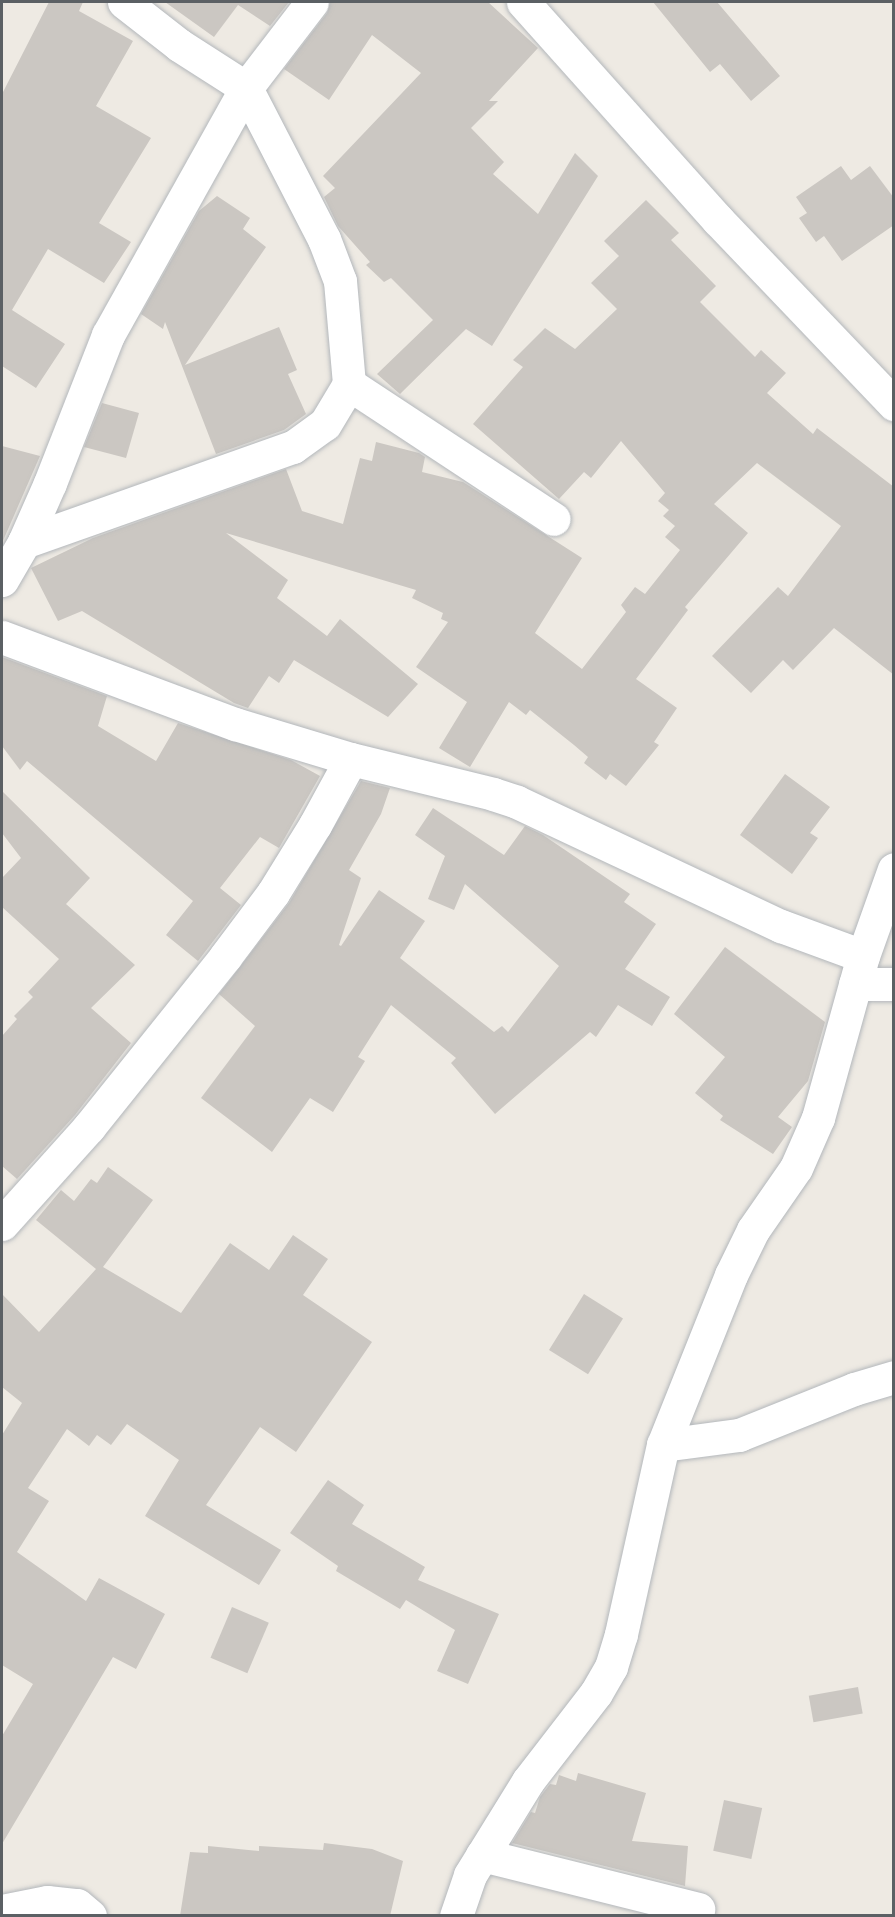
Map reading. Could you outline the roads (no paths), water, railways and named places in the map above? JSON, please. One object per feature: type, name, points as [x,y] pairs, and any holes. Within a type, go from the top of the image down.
[{"type":"street","points":[[24,542],[292,447],[325,424],[349,384],[340,281],[324,239],[246,88],[180,45],[124,2]]},
{"type":"street","points":[[2,580],[24,542],[50,483],[108,335],[246,88],[312,2]]},
{"type":"street","points":[[523,2],[718,220],[894,404]]},
{"type":"street","points":[[349,384],[554,519]]},
{"type":"street","points":[[2,637],[236,724],[351,759],[517,802],[761,917],[859,970],[894,984]]},
{"type":"street","points":[[2,1224],[89,1127],[225,957],[279,883],[315,825],[351,759]]},
{"type":"street","points":[[456,1916],[462,1895],[482,1855],[528,1781],[596,1693],[611,1666],[621,1634],[663,1444],[731,1275],[753,1230],[796,1167],[818,1118],[859,970],[894,868]]},
{"type":"street","points":[[663,1444],[740,1435],[854,1389],[894,1377]]},
{"type":"street","points":[[482,1855],[698,1909]]},
{"type":"street","points":[[2,1911],[47,1902],[77,1905],[90,1916]]}]
